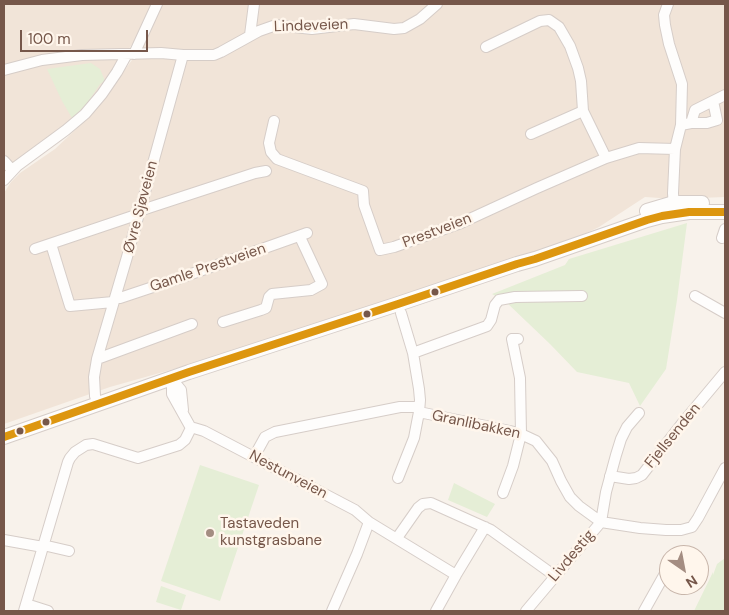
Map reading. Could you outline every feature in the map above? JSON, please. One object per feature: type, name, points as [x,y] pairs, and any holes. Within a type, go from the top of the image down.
[{"type":"main road","points":[[4,437],[172,379],[535,259],[647,220],[674,208],[701,203],[725,205]]},
{"type":"main road","points":[[674,208],[725,212]]},
{"type":"street","points":[[4,180],[12,170],[85,114],[131,54],[157,4]]},
{"type":"street","points":[[250,35],[254,4]]},
{"type":"street","name":"Lindeveien","points":[[4,70],[42,60],[82,55],[218,54],[250,35],[276,25],[312,29],[354,24],[394,29],[404,28],[420,19],[437,4]]},
{"type":"street","points":[[668,4],[664,15],[665,24],[669,44],[682,84],[681,106],[686,124]]},
{"type":"street","points":[[486,47],[540,21],[549,20],[559,27],[578,68],[583,110],[606,158]]},
{"type":"street","name":"Øvre Sjøveien","points":[[98,405],[95,396],[94,377],[97,359],[182,55]]},
{"type":"street","points":[[674,208],[675,149],[686,124],[695,110],[725,95]]},
{"type":"street","points":[[686,124],[707,123],[717,120],[713,101]]},
{"type":"street","points":[[531,134],[583,110]]},
{"type":"street","name":"Prestveien","points":[[274,121],[269,143],[271,152],[278,159],[363,191],[364,204],[380,250],[394,247],[461,223],[606,158],[639,148],[675,149]]},
{"type":"street","points":[[4,161],[12,170]]},
{"type":"street","points":[[35,249],[133,216],[139,210],[255,173],[266,172]]},
{"type":"street","name":"Gamle Prestveien","points":[[51,244],[70,306],[114,300],[304,235],[322,284],[311,290],[272,294],[269,297],[266,308],[223,322]]},
{"type":"street","points":[[413,353],[487,326],[491,320],[494,305],[499,300],[515,297],[582,296]]},
{"type":"street","points":[[695,296],[725,313]]},
{"type":"street","points":[[398,478],[414,438],[419,410],[419,389],[413,353],[401,313]]},
{"type":"street","points":[[97,359],[192,324]]},
{"type":"street","points":[[502,493],[513,466],[522,434],[520,378],[515,339]]},
{"type":"street","name":"Fjellsenden","points":[[610,476],[629,479],[642,476],[725,372]]},
{"type":"street","points":[[48,611],[25,607],[70,458],[86,444],[93,444],[138,458],[179,445],[185,440],[190,428],[183,414],[181,390],[172,379]]},
{"type":"street","name":"Granlibakken","points":[[254,457],[265,437],[275,432],[400,407],[419,410],[522,434],[536,441],[546,452],[570,497],[601,522],[666,530],[681,530],[692,527],[725,468]]},
{"type":"street","name":"Livdestig","points":[[526,611],[601,522],[610,476],[622,439],[627,427],[639,413]]},
{"type":"street","name":"Nestunveien","points":[[190,428],[204,431],[355,510],[369,522],[456,575]]},
{"type":"street","points":[[397,538],[418,508],[423,504],[430,503],[496,533],[555,576]]},
{"type":"street","points":[[332,611],[369,522]]},
{"type":"street","points":[[436,611],[485,527]]},
{"type":"street","points":[[4,540],[69,551]]},
{"type":"street","points":[[644,611],[659,584]]},
{"type":"shaded area","points":[[4,4],[153,4],[135,40],[97,95],[73,120],[4,179]]},
{"type":"shaded area","points":[[162,4],[725,4],[725,197],[674,199],[645,197],[599,227],[560,246],[341,322],[110,387],[4,424],[4,193],[20,173],[55,149],[91,115],[132,60]]},
{"type":"green space","points":[[91,63],[100,69],[105,81],[100,84],[86,105],[72,118],[47,69]]},
{"type":"green space","points":[[687,223],[666,369],[640,406],[629,383],[577,372],[505,301],[492,294],[565,265],[569,259]]},
{"type":"green space","name":"Tastaveden kunstgrasbane","points":[[200,465],[259,485],[220,601],[161,581]]},
{"type":"green space","points":[[454,483],[495,504],[487,517],[448,500]]},
{"type":"green space","points":[[725,558],[725,611],[694,611],[702,595],[709,595],[709,580],[717,564]]},
{"type":"green space","points":[[161,586],[186,595],[181,610],[156,602]]},
{"type":"transit line","points":[[4,437],[189,372],[535,259],[647,220],[689,212],[725,212]]},
{"type":"place","name":"Tastaveden kunstgrasbane","points":[[210,533]]}]
